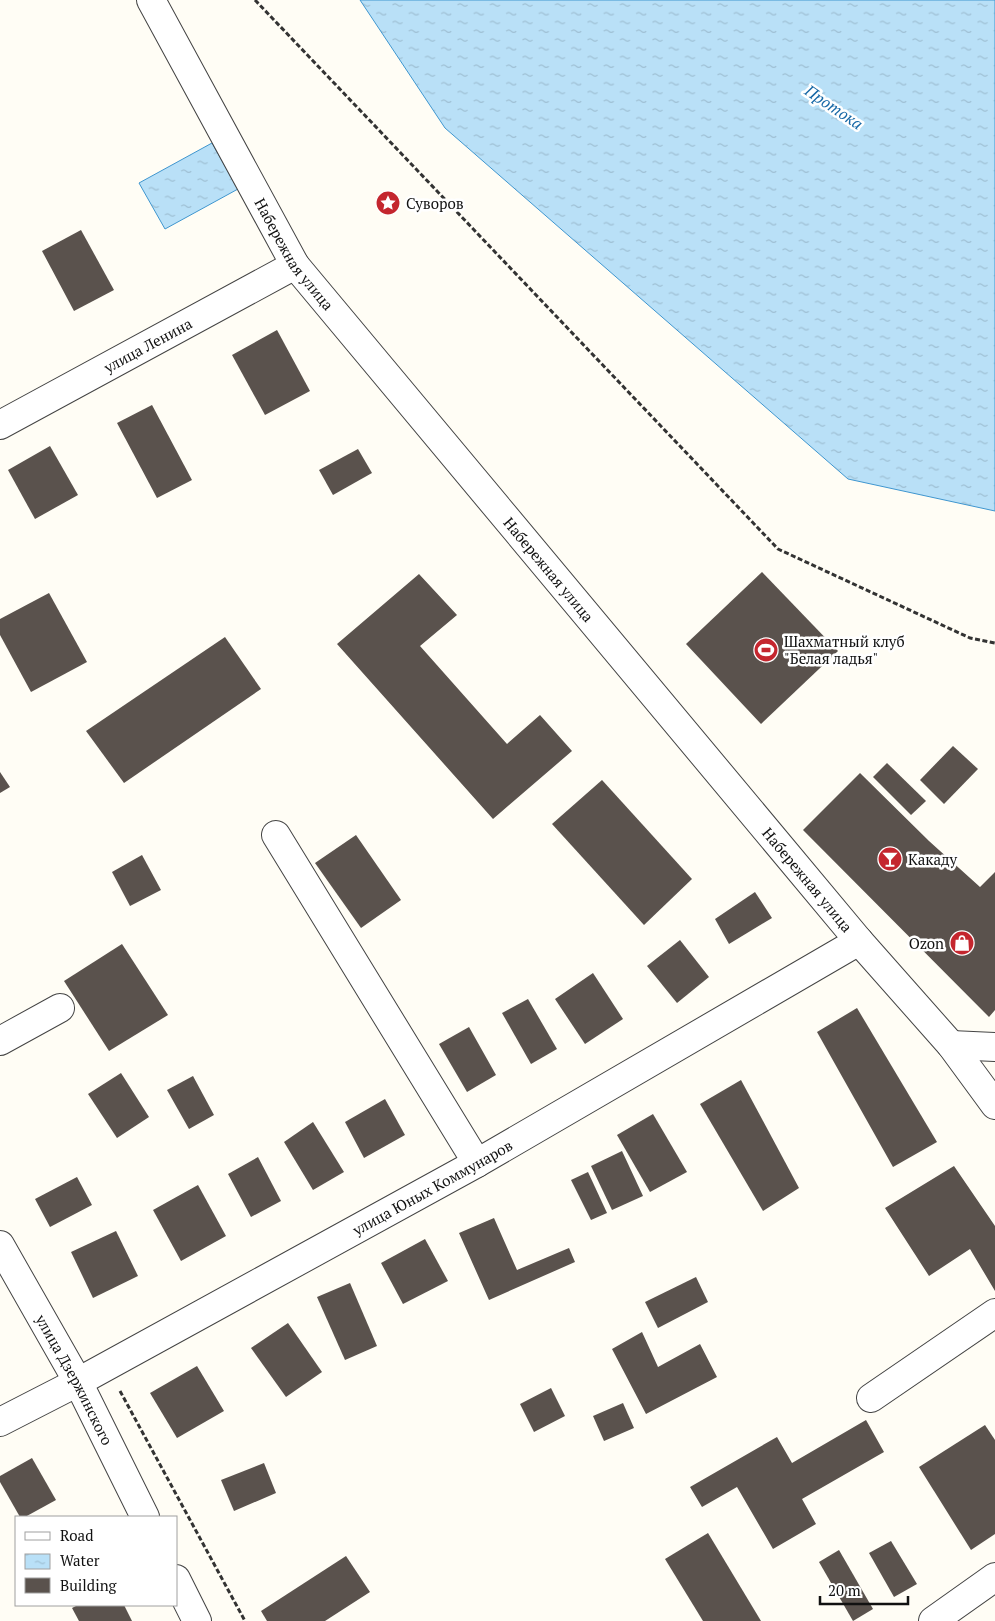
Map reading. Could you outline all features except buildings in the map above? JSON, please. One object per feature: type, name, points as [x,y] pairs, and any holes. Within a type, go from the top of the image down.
[{"type":"street","name":"Набережная улица","points":[[152,0],[294,265],[859,941],[952,1045],[995,1105]]},
{"type":"street","name":"улица Ленина","points":[[0,425],[294,265]]},
{"type":"street","points":[[276,835],[477,1163]]},
{"type":"street","name":"улица Юных Коммунаров","points":[[0,1422],[78,1382],[477,1163],[859,941]]},
{"type":"street","points":[[0,1041],[60,1008]]},
{"type":"street","points":[[952,1045],[995,1047]]},
{"type":"street","name":"улица Дзержинского","points":[[0,1245],[78,1382],[145,1516]]},
{"type":"street","points":[[871,1398],[995,1313]]},
{"type":"street","points":[[933,1621],[995,1577]]},
{"type":"street","points":[[178,1583],[197,1621]]},
{"type":"path","points":[[255,0],[778,549],[970,638],[995,643]]},
{"type":"path","points":[[106,1366],[245,1621]]},
{"type":"water","name":"Протока","points":[[360,0],[995,0],[995,511],[848,479],[445,128]]},
{"type":"water","points":[[212,143],[238,189],[165,229],[139,183]]},
{"type":"place","name":"Суворов","points":[[388,203]]},
{"type":"place","name":"Шахматный клуб \"Белая ладья\"","points":[[766,650]]},
{"type":"place","name":"Какаду","points":[[890,859]]},
{"type":"place","name":"Ozon","points":[[962,943]]}]
